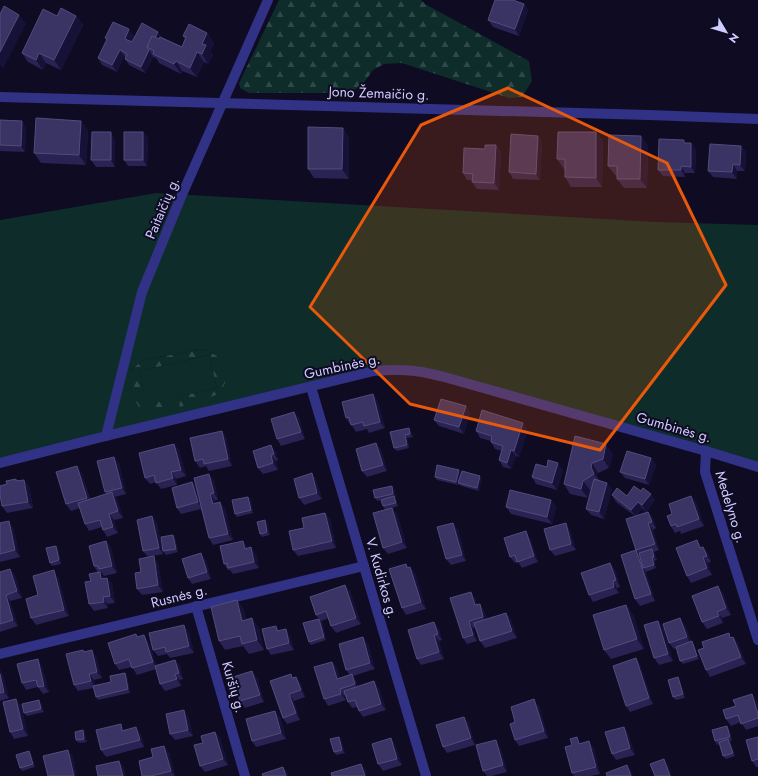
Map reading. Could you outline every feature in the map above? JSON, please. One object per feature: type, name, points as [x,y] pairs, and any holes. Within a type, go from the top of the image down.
[{"type":"street","name":"Paitaičių g.","points":[[106,436],[142,292],[268,0]]},
{"type":"street","name":"Jono Žemaičio g.","points":[[0,97],[758,119]]},
{"type":"street","name":"Gumbinės g.","points":[[0,464],[106,436],[374,371],[395,369],[415,370],[463,382],[758,467]]},
{"type":"street","name":"V. Kudirkos g.","points":[[311,387],[426,776]]},
{"type":"street","name":"Medelyno g.","points":[[706,451],[705,472],[758,640]]},
{"type":"street","name":"Rusnės g.","points":[[0,654],[364,566]]},
{"type":"street","name":"Kuršių g.","points":[[196,606],[245,776]]},
{"type":"highlighted area","points":[[508,88],[667,163],[726,285],[600,450],[410,404],[310,307],[421,125]]},
{"type":"green space","points":[[279,0],[421,0],[425,4],[529,61],[532,81],[522,97],[509,98],[402,63],[384,64],[373,70],[363,84],[350,93],[249,93],[240,88],[239,83]]},
{"type":"green space","points":[[156,193],[656,222],[758,225],[758,467],[455,380],[395,369],[0,463],[0,220]],"holes":[[[204,349],[219,357],[219,394],[178,397],[217,388],[209,355],[139,371],[147,405],[170,399],[140,409],[130,371],[143,360]]]},
{"type":"green space","points":[[204,349],[219,357],[226,381],[219,394],[180,407],[177,397],[217,388],[209,355],[139,371],[147,404],[170,399],[171,409],[161,414],[140,409],[130,391],[130,371],[143,360]]},
{"type":"building","points":[[495,0],[513,0],[524,4],[515,29],[488,20]]},
{"type":"building","points":[[4,6],[19,15],[0,52],[0,14]]},
{"type":"building","points":[[61,8],[76,16],[54,60],[39,53],[36,60],[22,53],[43,9],[57,16]]},
{"type":"building","points":[[113,22],[129,29],[125,39],[132,42],[142,23],[158,32],[155,38],[152,36],[147,47],[149,50],[141,67],[125,59],[127,54],[120,50],[112,65],[98,58],[107,39],[105,38]]},
{"type":"building","points":[[189,24],[207,33],[202,44],[206,45],[202,54],[197,52],[190,68],[176,61],[174,64],[153,54],[154,51],[147,47],[152,36],[159,39],[160,37],[182,47],[186,37],[183,36]]},
{"type":"building","points":[[36,118],[81,121],[79,155],[34,153]]},
{"type":"building","points":[[0,120],[22,121],[21,146],[0,145]]},
{"type":"building","points":[[308,127],[343,128],[342,169],[308,169]]},
{"type":"building","points":[[92,132],[111,132],[111,160],[91,160]]},
{"type":"building","points":[[124,132],[143,132],[143,160],[124,160]]},
{"type":"building","points":[[558,132],[596,132],[596,178],[565,177],[565,159],[557,159]]},
{"type":"building","points":[[511,134],[538,136],[536,174],[509,172]]},
{"type":"building","points":[[609,135],[641,136],[640,179],[617,179],[617,166],[608,166]]},
{"type":"building","points":[[659,139],[684,140],[684,143],[691,143],[691,167],[681,166],[681,170],[658,170]]},
{"type":"building","points":[[710,144],[741,146],[740,165],[733,164],[732,172],[708,171]]},
{"type":"building","points":[[485,145],[496,145],[494,183],[472,182],[473,174],[463,173],[464,148],[485,149]]},
{"type":"building","points":[[373,394],[380,422],[364,426],[363,422],[351,425],[349,417],[346,418],[342,402]]},
{"type":"building","points":[[441,399],[466,406],[459,427],[434,420]]},
{"type":"building","points":[[482,410],[523,423],[514,451],[511,450],[507,463],[499,460],[503,446],[491,442],[492,436],[476,431]]},
{"type":"building","points":[[294,412],[301,432],[277,439],[271,419]]},
{"type":"building","points":[[409,428],[410,434],[405,435],[407,445],[394,448],[390,432]]},
{"type":"building","points":[[222,431],[228,459],[204,464],[203,459],[195,461],[190,438]]},
{"type":"building","points":[[575,436],[606,444],[603,459],[592,463],[591,467],[594,474],[583,481],[581,489],[564,484]]},
{"type":"building","points":[[376,443],[383,465],[362,471],[356,449]]},
{"type":"building","points":[[174,444],[181,470],[171,472],[173,478],[156,483],[154,475],[145,478],[139,453]]},
{"type":"building","points":[[271,445],[274,454],[271,455],[273,463],[258,468],[253,451]]},
{"type":"building","points":[[627,451],[651,458],[645,479],[620,472]]},
{"type":"building","points":[[114,457],[122,488],[105,492],[97,461]]},
{"type":"building","points":[[548,460],[558,463],[552,483],[532,477],[536,464],[547,467]]},
{"type":"building","points":[[437,465],[459,470],[456,482],[435,477]]},
{"type":"building","points":[[77,466],[87,498],[66,504],[56,472]]},
{"type":"building","points":[[462,471],[480,476],[477,488],[458,483]]},
{"type":"building","points":[[312,473],[317,493],[299,498],[294,479]]},
{"type":"building","points":[[209,474],[214,493],[210,494],[213,504],[220,502],[228,534],[209,538],[194,478]]},
{"type":"building","points":[[16,479],[16,481],[24,480],[28,502],[2,506],[0,486],[7,484],[6,481]]},
{"type":"building","points":[[594,479],[607,483],[599,512],[586,509]]},
{"type":"building","points":[[192,482],[198,502],[177,508],[172,488]]},
{"type":"building","points":[[392,486],[393,494],[375,498],[373,490]]},
{"type":"building","points":[[634,486],[641,491],[643,488],[651,494],[642,505],[638,502],[631,510],[612,495],[617,488],[627,496]]},
{"type":"building","points":[[510,490],[551,500],[547,517],[506,507]]},
{"type":"building","points":[[112,492],[118,511],[109,514],[113,527],[103,530],[100,520],[85,524],[78,503]]},
{"type":"building","points":[[394,496],[396,503],[383,506],[381,500]]},
{"type":"building","points":[[691,496],[699,519],[677,527],[676,524],[671,526],[667,516],[672,514],[669,504]]},
{"type":"building","points":[[248,497],[251,510],[235,514],[232,500]]},
{"type":"building","points":[[392,508],[402,542],[383,548],[373,513]]},
{"type":"building","points":[[648,512],[652,522],[648,523],[655,544],[636,550],[626,519]]},
{"type":"building","points":[[325,513],[332,541],[293,550],[289,531],[304,528],[302,518]]},
{"type":"building","points":[[152,516],[159,548],[143,551],[137,520]]},
{"type":"building","points":[[265,520],[267,532],[260,534],[257,522]]},
{"type":"building","points":[[9,521],[15,550],[0,554],[0,523]]},
{"type":"building","points":[[453,523],[462,555],[446,559],[437,527]]},
{"type":"building","points":[[566,523],[571,544],[550,550],[544,529]]},
{"type":"building","points":[[526,531],[534,556],[517,562],[515,555],[510,557],[504,538]]},
{"type":"building","points":[[173,535],[176,549],[163,551],[161,537]]},
{"type":"building","points":[[697,540],[700,548],[703,547],[707,556],[703,557],[707,568],[687,576],[676,548]]},
{"type":"building","points":[[106,541],[112,566],[99,569],[98,566],[94,566],[89,546]]},
{"type":"building","points":[[243,541],[245,549],[251,547],[254,562],[228,568],[227,563],[224,564],[220,546]]},
{"type":"building","points":[[56,546],[59,560],[50,563],[46,548]]},
{"type":"building","points":[[652,549],[654,565],[643,568],[639,553]]},
{"type":"building","points":[[636,550],[651,594],[635,599],[621,555]]},
{"type":"building","points":[[201,553],[207,572],[188,578],[182,559]]},
{"type":"building","points":[[154,556],[158,585],[137,589],[135,573],[141,572],[139,559]]},
{"type":"building","points":[[610,563],[616,580],[613,581],[614,587],[589,595],[581,573]]},
{"type":"building","points":[[406,564],[407,568],[410,567],[421,602],[402,608],[389,569]]},
{"type":"building","points":[[10,569],[17,591],[6,595],[13,620],[0,624],[0,572]]},
{"type":"building","points":[[54,570],[64,610],[31,618],[26,599],[38,595],[33,576]]},
{"type":"building","points":[[100,572],[101,579],[107,578],[110,596],[103,597],[104,602],[89,604],[85,582],[91,581],[89,574]]},
{"type":"building","points":[[345,585],[356,618],[331,626],[326,611],[316,615],[310,597]]},
{"type":"building","points":[[718,586],[726,608],[717,612],[719,616],[702,622],[692,596]]},
{"type":"building","points":[[471,592],[475,605],[480,604],[483,617],[469,621],[473,635],[463,638],[450,598]]},
{"type":"building","points":[[237,600],[242,621],[252,618],[257,640],[242,644],[240,636],[219,641],[211,607]]},
{"type":"building","points":[[626,605],[637,639],[604,650],[593,615]]},
{"type":"building","points":[[506,613],[512,631],[480,641],[474,623]]},
{"type":"building","points":[[680,618],[687,637],[669,643],[663,624]]},
{"type":"building","points":[[319,619],[324,637],[309,642],[303,623]]},
{"type":"building","points":[[658,621],[668,654],[654,658],[644,625]]},
{"type":"building","points":[[434,622],[438,634],[434,635],[439,652],[417,659],[408,630]]},
{"type":"building","points":[[184,625],[189,646],[166,652],[165,647],[153,650],[149,633]]},
{"type":"building","points":[[276,626],[277,631],[286,629],[289,643],[267,649],[262,629]]},
{"type":"building","points":[[729,633],[730,638],[733,637],[741,657],[706,670],[698,650],[704,648],[702,642]]},
{"type":"building","points":[[136,634],[137,637],[144,635],[153,662],[132,668],[129,659],[115,664],[108,643]]},
{"type":"building","points":[[363,637],[370,663],[346,670],[339,644]]},
{"type":"building","points":[[692,641],[697,656],[680,661],[676,647]]},
{"type":"building","points":[[83,650],[84,652],[92,650],[97,672],[89,674],[91,681],[74,685],[66,654]]},
{"type":"building","points":[[636,658],[649,698],[626,706],[613,666]]},
{"type":"building","points":[[38,659],[44,686],[38,687],[36,680],[22,683],[17,664]]},
{"type":"building","points":[[175,660],[179,673],[175,674],[177,679],[160,684],[155,666]]},
{"type":"building","points":[[332,662],[337,679],[352,674],[355,684],[340,689],[341,694],[324,699],[314,667]]},
{"type":"building","points":[[252,671],[260,695],[240,701],[233,677]]},
{"type":"building","points":[[125,673],[128,689],[96,697],[93,686],[111,682],[110,676]]},
{"type":"building","points":[[0,674],[4,692],[0,693]]},
{"type":"building","points":[[291,674],[292,678],[296,677],[301,690],[289,694],[296,713],[283,718],[270,681]]},
{"type":"building","points":[[678,677],[683,694],[673,697],[668,680]]},
{"type":"building","points":[[374,681],[381,704],[359,711],[355,700],[348,702],[344,691]]},
{"type":"building","points":[[752,694],[758,718],[741,724],[738,715],[726,719],[723,710],[736,706],[733,700]]},
{"type":"building","points":[[16,699],[23,729],[10,732],[3,702]]},
{"type":"building","points":[[534,699],[544,731],[515,740],[510,724],[515,722],[511,707]]},
{"type":"building","points":[[39,700],[41,709],[24,713],[22,704]]},
{"type":"building","points":[[184,710],[188,730],[170,734],[166,714]]},
{"type":"building","points":[[275,711],[281,733],[252,741],[246,719]]},
{"type":"building","points":[[464,717],[471,738],[443,747],[436,725]]},
{"type":"building","points":[[121,724],[122,731],[136,727],[140,740],[101,750],[96,730]]},
{"type":"building","points":[[727,726],[730,737],[715,741],[712,730]]},
{"type":"building","points":[[624,727],[630,748],[612,754],[605,732]]},
{"type":"building","points":[[83,730],[84,739],[76,740],[75,732]]},
{"type":"building","points":[[215,732],[223,759],[200,766],[194,745],[203,743],[201,736]]},
{"type":"building","points":[[339,737],[342,750],[334,752],[330,739]]},
{"type":"building","points":[[577,737],[579,744],[589,741],[596,767],[572,773],[565,747],[572,745],[570,739]]},
{"type":"building","points":[[758,737],[758,759],[752,761],[746,740]]},
{"type":"building","points":[[391,738],[397,759],[378,764],[372,744]]},
{"type":"building","points":[[728,739],[733,753],[723,756],[719,742]]},
{"type":"building","points":[[496,740],[503,765],[483,771],[476,745]]},
{"type":"building","points":[[164,746],[171,771],[151,776],[142,776],[139,761],[153,757],[151,749]]},
{"type":"building","points":[[68,750],[74,776],[48,776],[43,756]]},
{"type":"building","points":[[29,751],[33,764],[20,768],[16,755]]},
{"type":"building","points":[[664,759],[670,776],[655,776],[650,764]]},
{"type":"building","points":[[119,761],[123,776],[98,776],[96,766]]},
{"type":"building","points":[[361,764],[365,776],[332,776],[331,773]]},
{"type":"building","points":[[627,765],[631,776],[607,776],[606,773]]},
{"type":"building","points":[[283,767],[286,776],[263,776],[262,774]]}]
